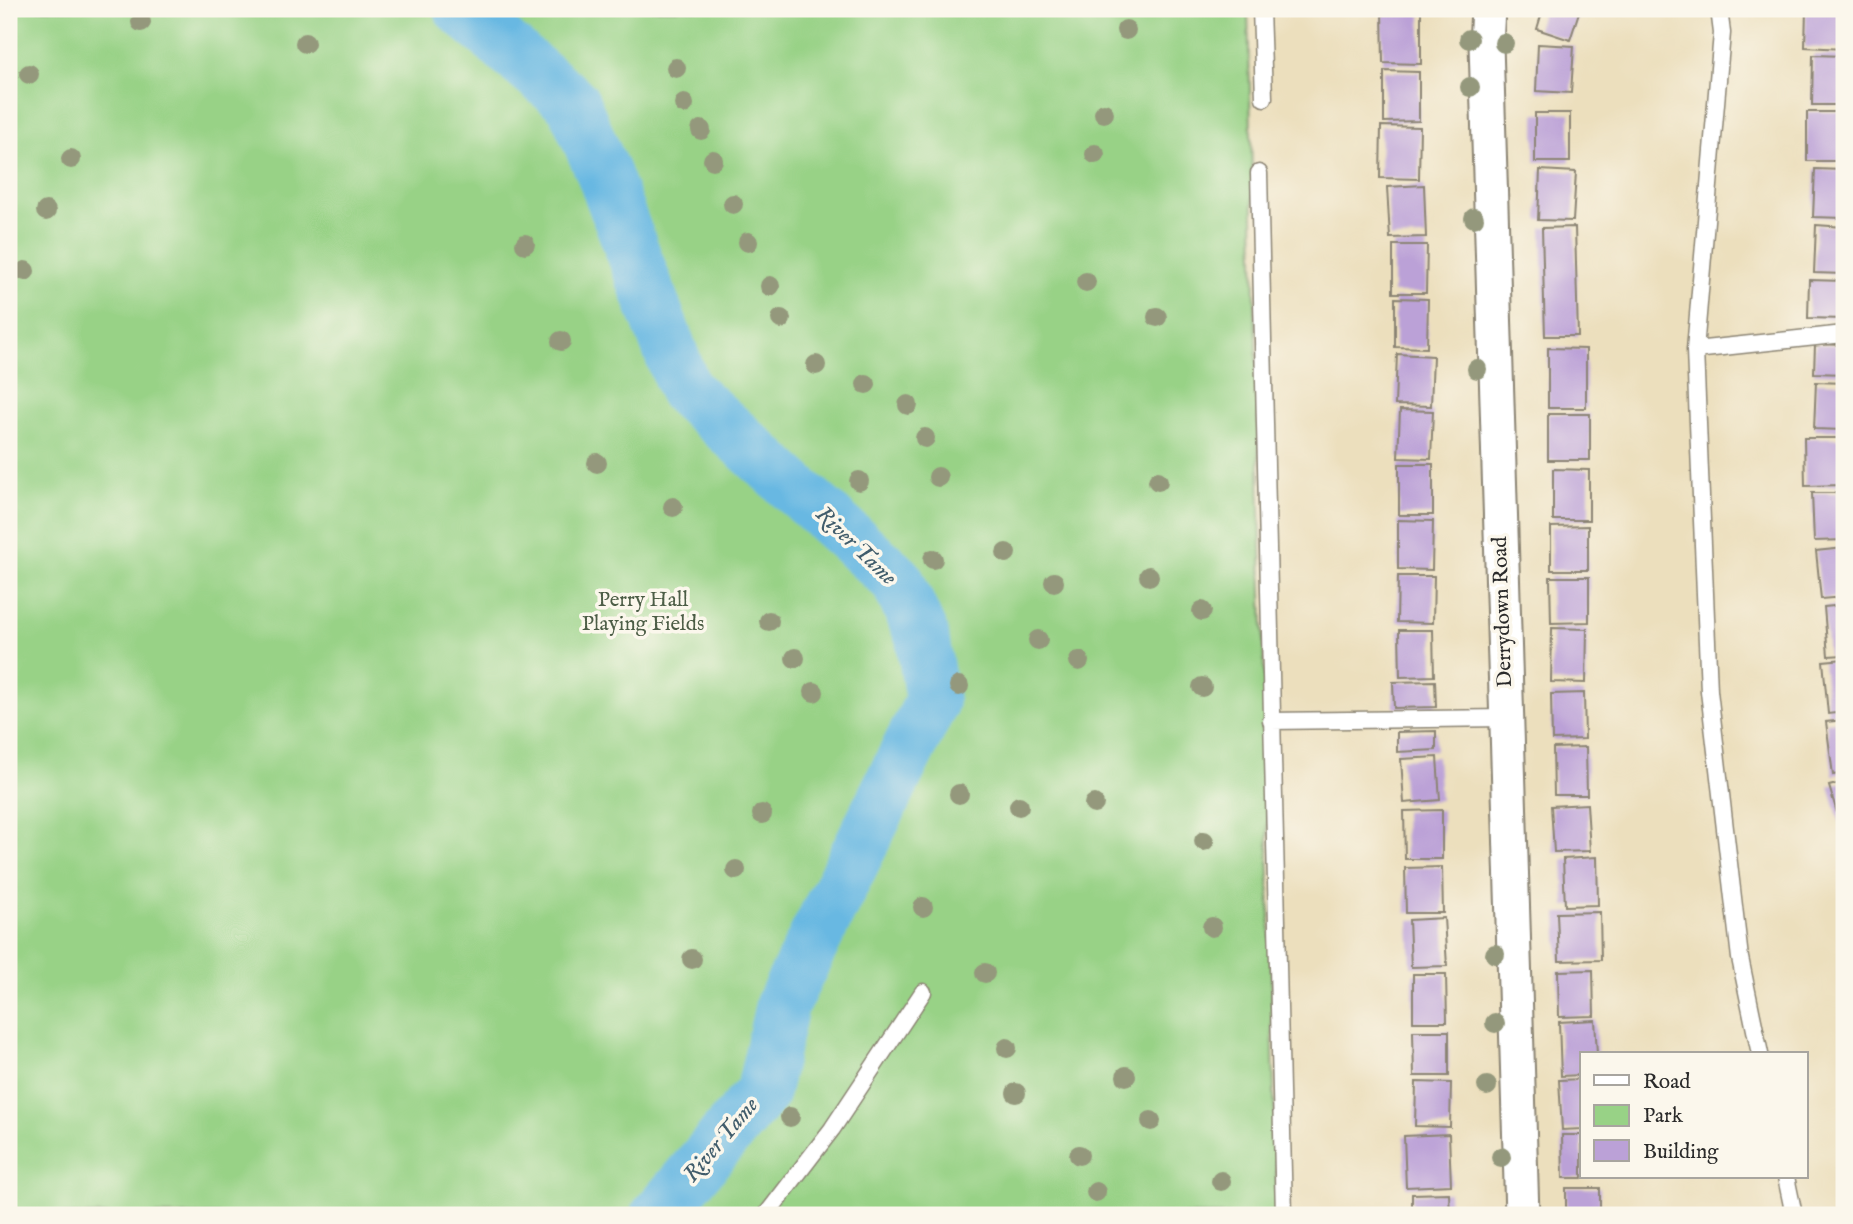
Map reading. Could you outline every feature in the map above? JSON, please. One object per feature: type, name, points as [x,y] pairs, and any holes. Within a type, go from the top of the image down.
[{"type":"street","name":"Derrydown Road","points":[[1488,9],[1486,71],[1522,1215]]},
{"type":"lane","points":[[1261,9],[1264,98]]},
{"type":"lane","points":[[1719,9],[1722,33],[1695,350],[1709,691],[1740,957],[1760,1052]]},
{"type":"lane","points":[[1259,173],[1284,1215]]},
{"type":"lane","points":[[1695,350],[1844,334]]},
{"type":"lane","points":[[1271,721],[1506,718]]},
{"type":"lane","points":[[766,1215],[832,1129],[923,992]]},
{"type":"lane","points":[[1786,1178],[1794,1215]]},
{"type":"green space","name":"Perry Hall Playing Fields","points":[[9,9],[1248,9],[1277,1215],[9,1215]]},
{"type":"building","points":[[1382,9],[1421,9],[1421,64],[1383,63]]},
{"type":"building","points":[[1543,9],[1580,9],[1570,40],[1537,29]]},
{"type":"building","points":[[1806,9],[1844,9],[1844,49],[1805,47]]},
{"type":"building","points":[[1538,44],[1574,46],[1571,93],[1536,91]]},
{"type":"building","points":[[1813,55],[1844,56],[1844,105],[1812,105]]},
{"type":"building","points":[[1384,71],[1419,72],[1419,121],[1384,122]]},
{"type":"building","points":[[1807,112],[1844,112],[1844,161],[1807,161]]},
{"type":"building","points":[[1535,113],[1570,113],[1570,162],[1535,162]]},
{"type":"building","points":[[1381,126],[1420,127],[1419,179],[1380,178]]},
{"type":"building","points":[[1815,169],[1844,170],[1844,218],[1813,217]]},
{"type":"building","points":[[1540,170],[1576,172],[1573,221],[1538,220]]},
{"type":"building","points":[[1424,185],[1426,237],[1390,238],[1387,187]]},
{"type":"building","points":[[1816,225],[1844,227],[1844,274],[1814,273]]},
{"type":"building","points":[[1575,227],[1578,336],[1545,336],[1542,228]]},
{"type":"building","points":[[1393,245],[1427,245],[1426,293],[1393,293]]},
{"type":"building","points":[[1809,280],[1844,281],[1844,319],[1808,318]]},
{"type":"building","points":[[1395,298],[1428,299],[1427,348],[1395,347]]},
{"type":"building","points":[[1815,344],[1844,345],[1844,374],[1814,373]]},
{"type":"building","points":[[1548,348],[1586,349],[1586,408],[1548,408]]},
{"type":"building","points":[[1397,354],[1433,356],[1431,406],[1395,405]]},
{"type":"building","points":[[1816,382],[1844,383],[1844,430],[1814,429]]},
{"type":"building","points":[[1400,410],[1433,411],[1431,459],[1398,458]]},
{"type":"building","points":[[1548,414],[1590,414],[1590,460],[1548,460]]},
{"type":"building","points":[[1804,438],[1844,438],[1844,485],[1805,486]]},
{"type":"building","points":[[1399,464],[1433,464],[1433,515],[1399,515]]},
{"type":"building","points":[[1553,469],[1589,470],[1589,520],[1553,520]]},
{"type":"building","points":[[1812,493],[1844,493],[1844,540],[1814,541]]},
{"type":"building","points":[[1398,520],[1433,521],[1432,570],[1398,569]]},
{"type":"building","points":[[1588,526],[1588,570],[1551,570],[1551,527]]},
{"type":"building","points":[[1844,548],[1844,597],[1821,599],[1816,551]]},
{"type":"building","points":[[1398,576],[1434,576],[1433,623],[1397,622]]},
{"type":"building","points":[[1550,577],[1589,577],[1589,622],[1551,623]]},
{"type":"building","points":[[1844,605],[1844,655],[1828,656],[1824,607]]},
{"type":"building","points":[[1552,628],[1587,629],[1586,683],[1551,682]]},
{"type":"building","points":[[1399,630],[1433,630],[1434,676],[1400,677]]},
{"type":"building","points":[[1844,659],[1844,712],[1828,714],[1823,661]]},
{"type":"building","points":[[1435,681],[1436,707],[1394,708],[1393,682]]},
{"type":"building","points":[[1584,693],[1585,739],[1552,740],[1551,694]]},
{"type":"building","points":[[1844,720],[1844,773],[1833,775],[1826,722]]},
{"type":"building","points":[[1436,731],[1436,750],[1397,752],[1397,732]]},
{"type":"building","points":[[1586,747],[1587,795],[1554,795],[1553,748]]},
{"type":"building","points":[[1437,757],[1440,800],[1404,803],[1401,759]]},
{"type":"building","points":[[1844,782],[1844,825],[1841,826],[1829,786]]},
{"type":"building","points":[[1587,804],[1590,851],[1554,852],[1551,806]]},
{"type":"building","points":[[1442,810],[1442,859],[1405,859],[1404,811]]},
{"type":"building","points":[[1597,857],[1598,905],[1565,906],[1563,859]]},
{"type":"building","points":[[1442,867],[1443,913],[1406,913],[1405,868]]},
{"type":"building","points":[[1600,912],[1601,960],[1559,961],[1557,913]]},
{"type":"building","points":[[1444,918],[1447,966],[1411,967],[1409,920]]},
{"type":"building","points":[[1593,970],[1594,1016],[1559,1017],[1558,971]]},
{"type":"building","points":[[1413,974],[1446,974],[1447,1022],[1413,1022]]},
{"type":"building","points":[[1595,1020],[1597,1052],[1580,1052],[1580,1075],[1561,1076],[1559,1022]]},
{"type":"building","points":[[1413,1031],[1449,1031],[1449,1076],[1414,1076]]},
{"type":"building","points":[[1580,1079],[1580,1129],[1562,1130],[1559,1080]]},
{"type":"building","points":[[1416,1082],[1451,1083],[1450,1127],[1415,1126]]},
{"type":"building","points":[[1449,1134],[1451,1185],[1406,1187],[1404,1136]]},
{"type":"building","points":[[1562,1135],[1580,1135],[1580,1178],[1563,1178]]},
{"type":"building","points":[[1566,1188],[1600,1188],[1600,1215],[1566,1215]]},
{"type":"building","points":[[1449,1193],[1450,1215],[1412,1215],[1412,1194]]},
{"type":"waterway","name":"River Tame","points":[[461,9],[573,103],[603,173],[685,390],[897,580],[922,636],[932,701],[782,1005],[763,1091],[658,1215]]}]
